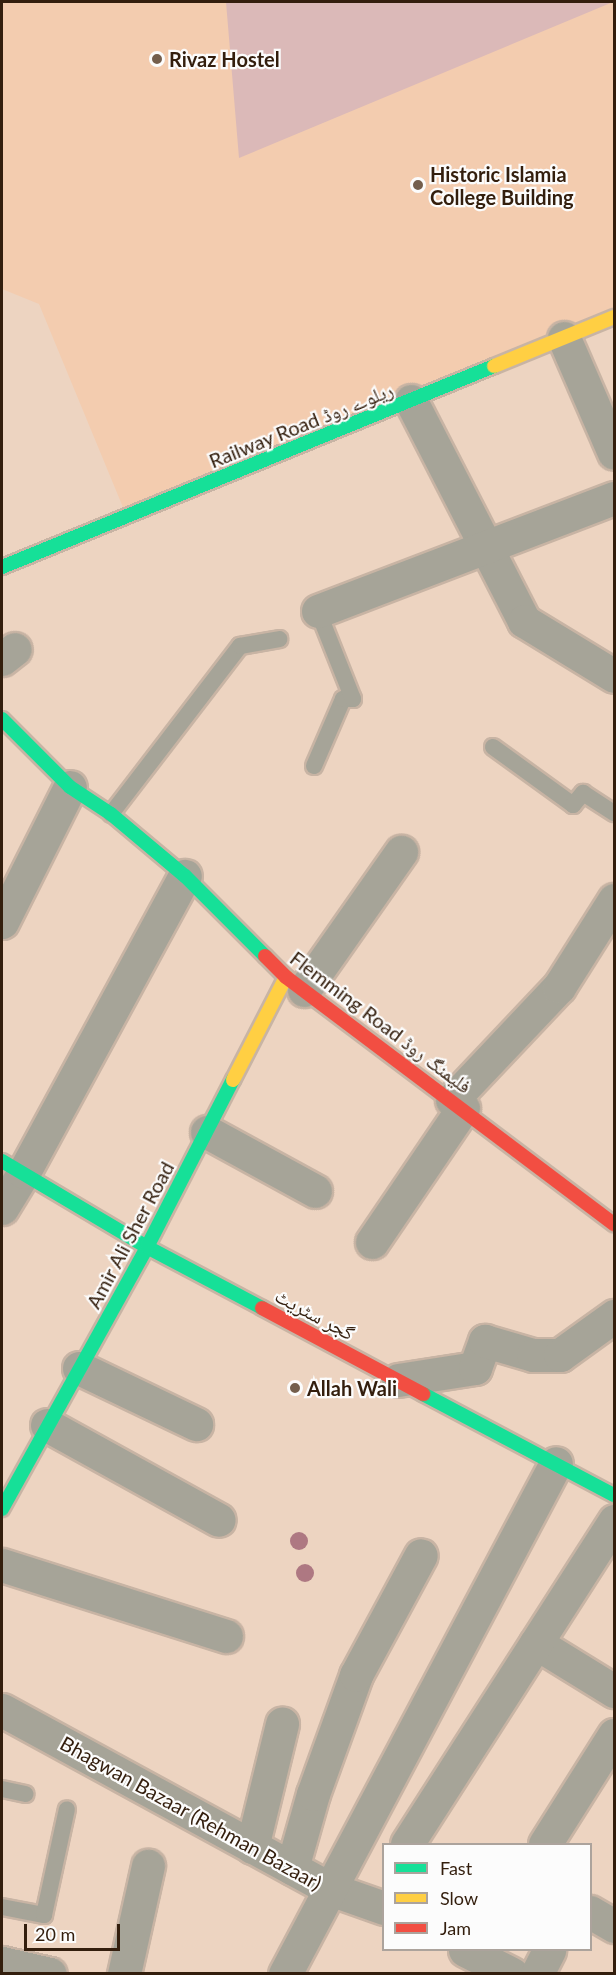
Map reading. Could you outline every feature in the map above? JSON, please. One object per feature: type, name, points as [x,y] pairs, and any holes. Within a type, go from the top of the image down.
[{"type":"street","name":"Railway Road ریلوے روڈ","points":[[2,567],[615,317]]},
{"type":"street","points":[[564,338],[615,453]]},
{"type":"street","points":[[411,401],[524,621],[615,676]]},
{"type":"street","points":[[318,611],[615,498]]},
{"type":"street","name":"Flemming Road فلیمنگ روڈ","points":[[2,719],[70,787],[111,814],[185,876],[295,984],[615,1224]]},
{"type":"street","points":[[2,922],[70,787]]},
{"type":"street","points":[[295,984],[401,852]]},
{"type":"street","points":[[2,1208],[13,1167],[185,876]]},
{"type":"street","points":[[372,1242],[458,1104],[559,987],[615,900]]},
{"type":"street","name":"Amir Ali Sher Road","points":[[2,1509],[147,1247],[207,1132],[295,984]]},
{"type":"street","points":[[207,1132],[315,1191]]},
{"type":"street","name":"گجر سٹریٹ","points":[[13,1167],[147,1247],[615,1495]]},
{"type":"street","points":[[398,1380],[475,1368],[485,1341],[533,1355],[560,1355],[582,1336],[615,1316]]},
{"type":"street","points":[[79,1368],[196,1424]]},
{"type":"street","points":[[47,1425],[219,1520]]},
{"type":"street","points":[[285,1974],[556,1463]]},
{"type":"street","points":[[408,1843],[615,1521]]},
{"type":"street","points":[[292,1868],[313,1794],[357,1675],[421,1555]]},
{"type":"street","points":[[2,1564],[226,1636]]},
{"type":"street","points":[[536,1643],[615,1692]]},
{"type":"street","name":"Bhagwan Bazaar (Rehman Bazaar)","points":[[2,1710],[330,1889],[379,1897]]},
{"type":"street","points":[[252,1847],[282,1724]]},
{"type":"street","points":[[545,1843],[615,1735]]},
{"type":"street","points":[[124,1974],[148,1866]]},
{"type":"street","points":[[592,1913],[615,1926]]},
{"type":"street","points":[[467,1951],[512,1974]]},
{"type":"street","points":[[537,1974],[548,1951]]},
{"type":"street","points":[[2,1963],[50,1974]]},
{"type":"lane","points":[[314,766],[343,699],[353,699],[318,611]]},
{"type":"lane","points":[[111,814],[240,646],[279,639]]},
{"type":"lane","points":[[493,747],[573,805],[583,794],[615,813]]},
{"type":"lane","points":[[2,1788],[25,1794]]},
{"type":"lane","points":[[2,1906],[44,1915],[68,1809]]},
{"type":"shaded area","points":[[2,2],[614,2],[614,310],[127,517],[39,304],[2,289]]},
{"type":"shaded area","points":[[226,2],[613,2],[239,158]]},
{"type":"traffic: fast","points":[[2,567],[494,366]]},
{"type":"traffic: fast","points":[[2,719],[70,787],[111,814],[185,876],[265,956]]},
{"type":"traffic: fast","points":[[2,1509],[147,1247],[233,1080]]},
{"type":"traffic: fast","points":[[2,1161],[147,1247],[262,1308]]},
{"type":"traffic: fast","points":[[423,1394],[614,1495]]},
{"type":"traffic: slow","points":[[494,366],[614,317]]},
{"type":"traffic: slow","points":[[233,1080],[286,977]]},
{"type":"traffic: jam","points":[[265,956],[286,977],[614,1224]]},
{"type":"traffic: jam","points":[[262,1308],[423,1394]]},
{"type":"place","name":"Rivaz Hostel","points":[[157,59]]},
{"type":"place","name":"Historic Islamia College Building","points":[[418,185]]},
{"type":"place","name":"Allah Wali","points":[[295,1388]]}]
